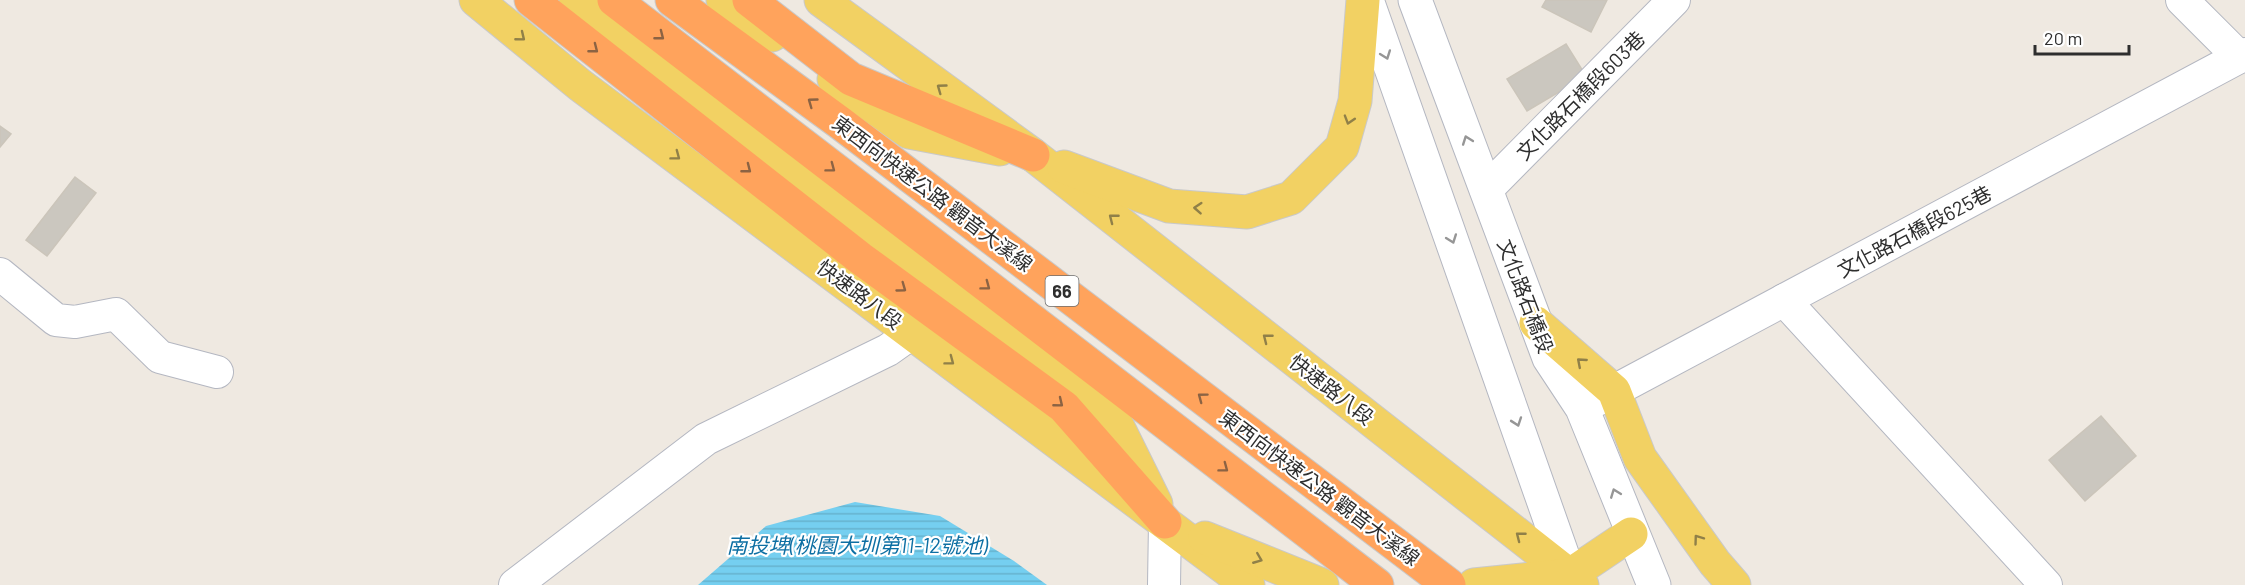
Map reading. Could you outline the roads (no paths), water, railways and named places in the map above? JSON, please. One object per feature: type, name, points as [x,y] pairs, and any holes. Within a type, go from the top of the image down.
[{"type":"highway","points":[[531,0],[860,258],[1064,407],[1165,522]]},
{"type":"highway","name":"東西向快速公路 觀音大溪線","points":[[614,0],[1377,585]]},
{"type":"highway","name":"東西向快速公路 觀音大溪線","points":[[672,0],[848,129],[1449,585]]},
{"type":"highway","points":[[749,0],[851,79],[1033,155]]},
{"type":"main road","name":"快速路八段","points":[[476,0],[580,85],[1248,585]]},
{"type":"main road","points":[[576,0],[1108,407],[1165,522],[1322,585]]},
{"type":"main road","points":[[723,0],[909,132],[1033,155],[1169,206],[1247,212],[1291,198],[1342,147],[1355,102],[1365,0]]},
{"type":"main road","name":"快速路八段","points":[[821,0],[1033,155],[1575,582]]},
{"type":"main road","points":[[1365,0],[1575,582]]},
{"type":"main road","name":"文化路石橋段","points":[[1415,0],[1549,358],[1582,408],[1631,534],[1654,585]]},
{"type":"main road","points":[[1536,323],[1614,391],[1640,458],[1715,563],[1734,585]]},
{"type":"main road","points":[[1474,585],[1575,582],[1631,534]]},
{"type":"street","name":"文化路石橋段603巷","points":[[1486,190],[1674,0]]},
{"type":"street","points":[[2182,0],[2242,55]]},
{"type":"street","name":"文化路石橋段625巷","points":[[1582,408],[2242,55]]},
{"type":"street","points":[[0,274],[56,320],[75,322],[116,314],[160,357],[217,372]]},
{"type":"street","points":[[1784,300],[2046,585]]},
{"type":"street","points":[[516,585],[706,439],[888,350],[912,333]]},
{"type":"street","points":[[1164,585],[1165,522]]},
{"type":"water","name":"南投埤(桃園大圳第11-12號池)","points":[[855,502],[940,516],[1014,561],[1047,585],[698,585],[766,526]]}]
